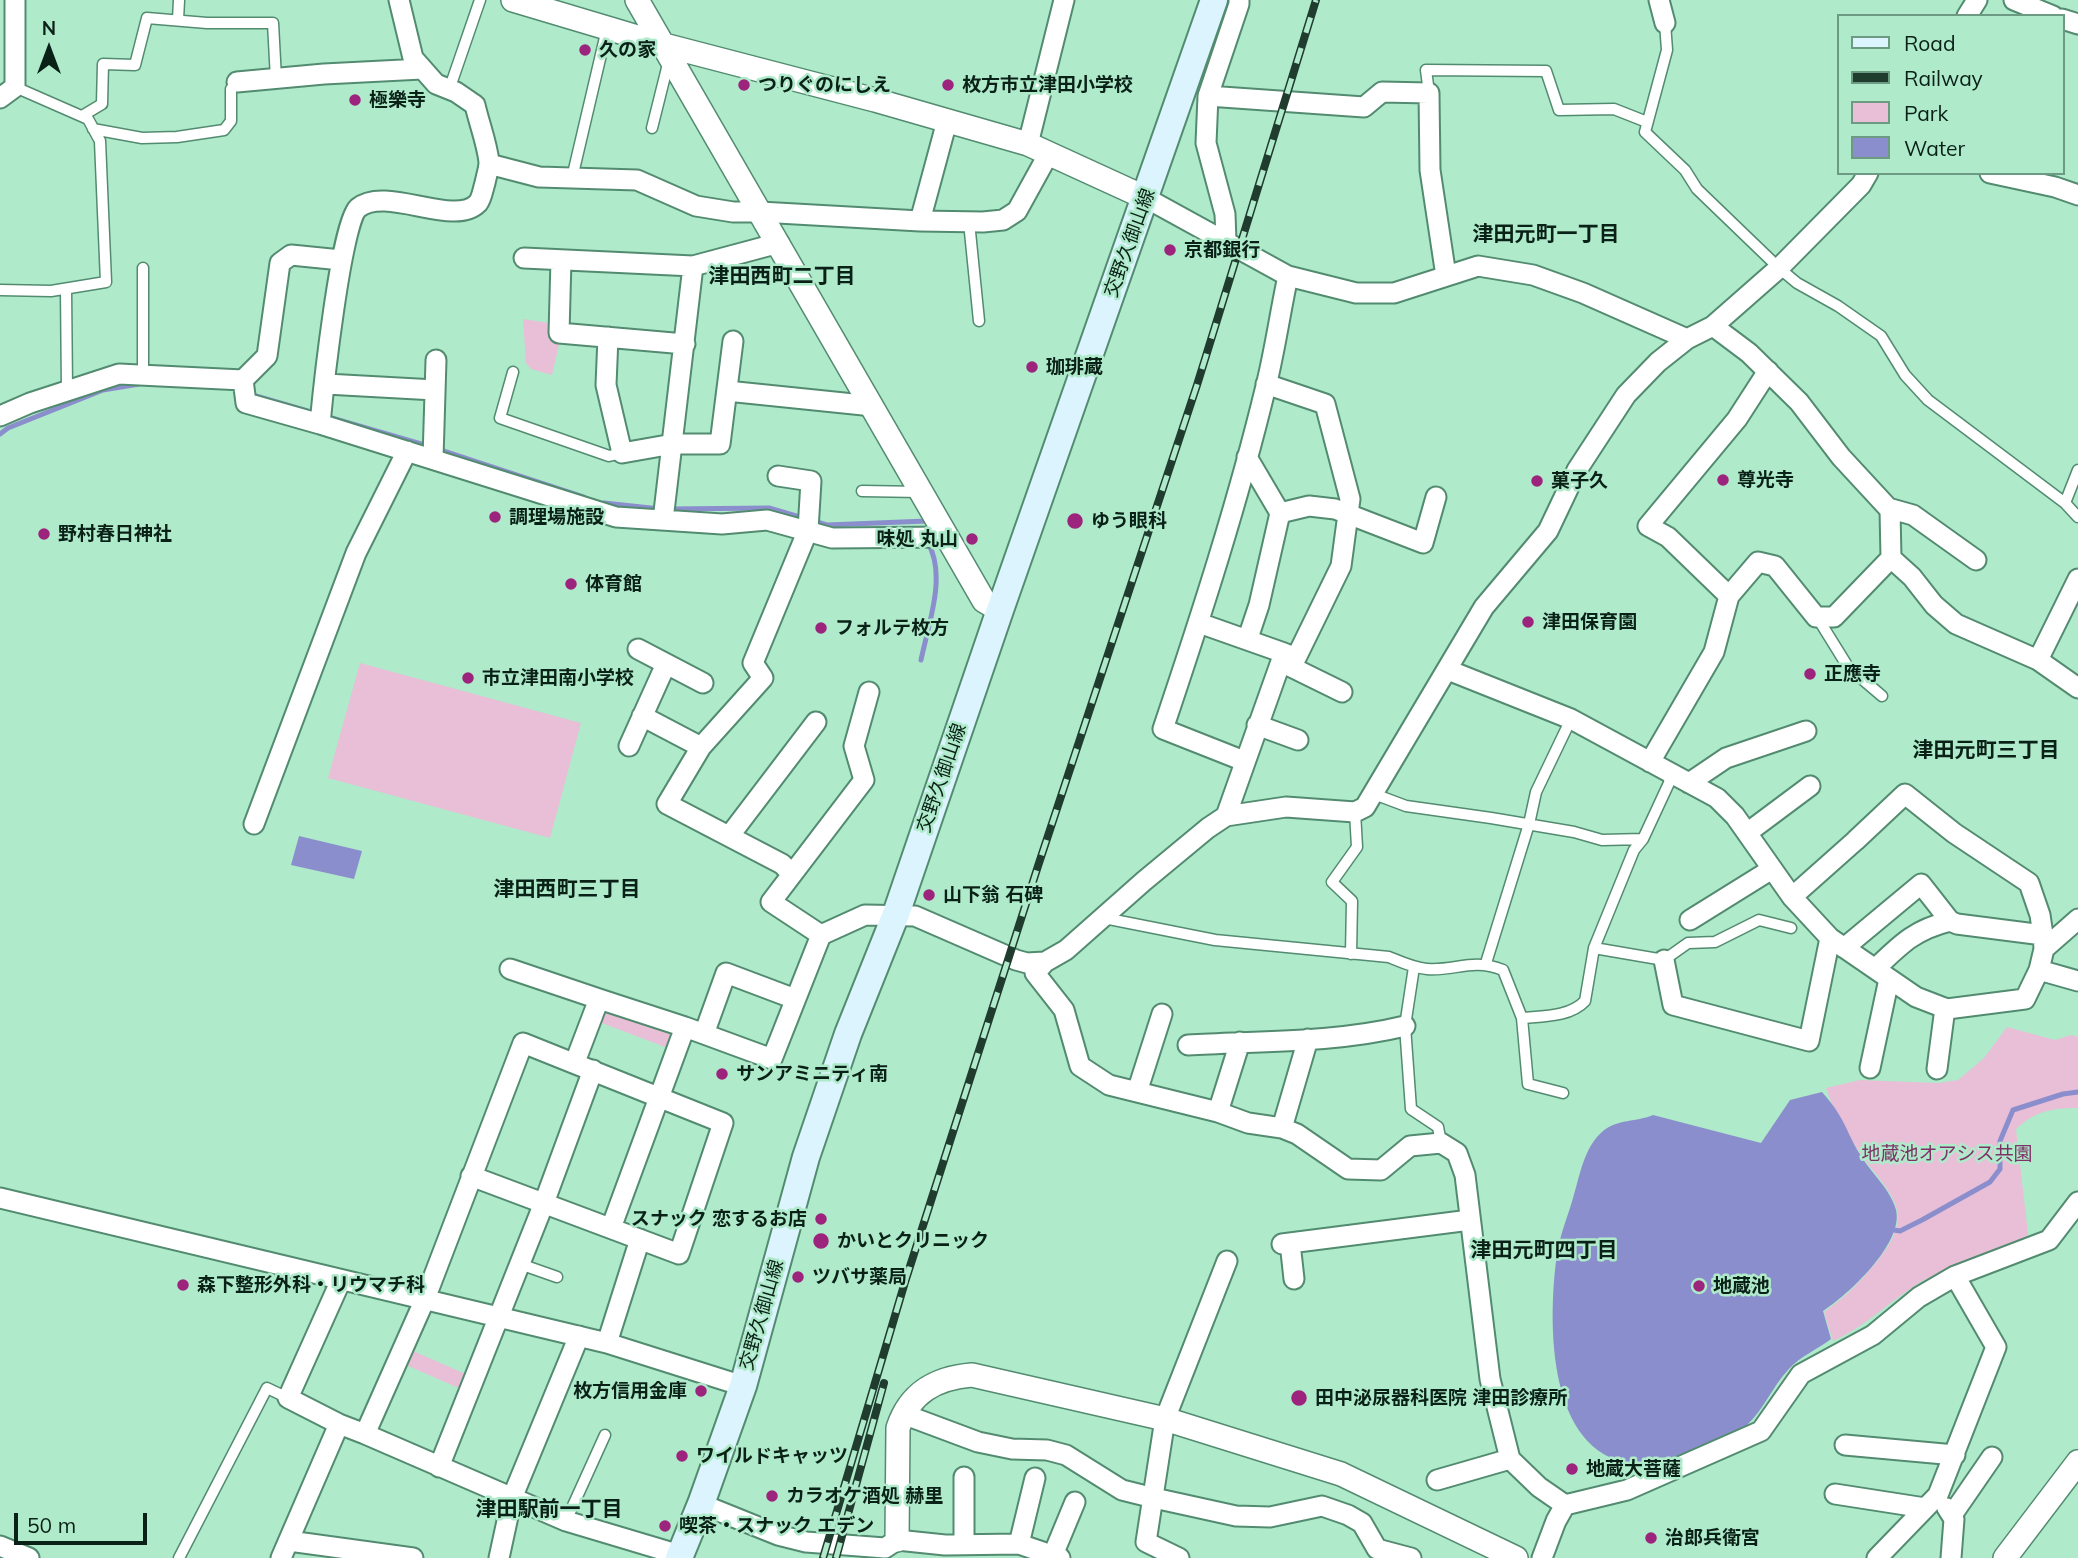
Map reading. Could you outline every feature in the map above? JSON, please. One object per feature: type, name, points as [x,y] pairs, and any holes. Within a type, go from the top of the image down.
[{"type":"main road","name":"交野久御山線","points":[[679,1556],[701,1504],[743,1385],[806,1157],[848,1034],[895,914],[1214,0]]},
{"type":"street","points":[[8,93],[15,0]]},
{"type":"street","points":[[321,417],[341,260],[354,213],[368,203],[385,201],[438,210],[471,207],[478,203],[482,194],[489,164],[475,105],[436,85],[413,58],[399,0]]},
{"type":"street","points":[[513,0],[607,28],[667,50],[947,121],[1039,149],[1146,198],[1287,276],[1356,293],[1394,293],[1478,266],[1533,275],[1583,293],[1687,339]]},
{"type":"street","points":[[637,0],[984,601],[1000,610]]},
{"type":"street","points":[[489,164],[539,177],[636,180],[696,206],[733,212],[920,221],[1003,220],[1017,211],[1039,149],[1064,0]]},
{"type":"street","points":[[1226,241],[1224,214],[1206,142],[1208,96],[1239,0]]},
{"type":"street","points":[[1659,0],[1665,23]]},
{"type":"street","points":[[2014,0],[2048,14]]},
{"type":"street","points":[[237,82],[422,69]]},
{"type":"street","points":[[1208,96],[1364,107],[1382,92],[1429,93],[1430,170],[1446,275]]},
{"type":"street","points":[[920,221],[947,121]]},
{"type":"street","points":[[1566,1505],[1539,1487],[1510,1459],[1490,1379],[1465,1175],[1457,1153],[1441,1143],[1410,1146],[1381,1170],[1348,1169],[1297,1134],[1282,1128],[1248,1123],[1217,1112],[1109,1085],[1080,1066],[1064,1010],[1035,973],[1045,962],[1066,950],[1197,837],[1226,816],[1286,807],[1355,812],[1365,807],[1484,607],[1548,531],[1566,489],[1626,395],[1658,362],[1687,339],[1713,326],[1779,268],[1861,185],[1867,175]]},
{"type":"street","points":[[1999,175],[2078,195]]},
{"type":"street","points":[[524,258],[694,266],[779,243]]},
{"type":"street","points":[[341,260],[291,255],[280,263],[267,356],[244,388],[246,403],[321,417],[407,451],[433,450],[616,517],[663,516],[722,524],[808,520],[832,538],[948,537]]},
{"type":"street","points":[[561,260],[559,333],[685,344]]},
{"type":"street","points":[[663,516],[694,266]]},
{"type":"street","points":[[1244,761],[1163,729],[1199,622],[1247,457],[1266,384],[1287,276]]},
{"type":"street","points":[[1650,762],[1714,652],[1729,596],[1758,562],[1775,566],[1816,617],[1834,617],[1891,558],[1890,510],[1841,457],[1799,402],[1749,353],[1713,326]]},
{"type":"street","points":[[608,337],[606,385],[622,453],[674,444],[720,444],[733,341]]},
{"type":"street","points":[[433,450],[436,360]]},
{"type":"street","points":[[1729,596],[1668,537],[1648,526],[1737,419],[1768,371]]},
{"type":"street","points":[[0,416],[119,374],[244,388]]},
{"type":"street","points":[[326,384],[435,390]]},
{"type":"street","points":[[1266,384],[1325,404],[1350,499],[1341,566],[1296,658],[1282,657]]},
{"type":"street","points":[[727,391],[873,405]]},
{"type":"street","points":[[254,824],[356,553],[407,451]]},
{"type":"street","points":[[1247,457],[1280,513],[1259,605],[1248,638]]},
{"type":"street","points":[[778,476],[811,481],[808,520],[753,663],[762,678],[701,747],[667,804],[782,864],[792,874]]},
{"type":"street","points":[[1280,513],[1309,506],[1335,509],[1423,543],[1436,497]]},
{"type":"street","points":[[1888,508],[1913,515],[1976,560]]},
{"type":"street","points":[[1891,558],[1912,577],[1934,605],[1956,624],[2038,660],[2078,688]]},
{"type":"street","points":[[2038,660],[2078,579]]},
{"type":"street","points":[[1199,622],[1248,638],[1342,692]]},
{"type":"street","points":[[638,649],[703,683]]},
{"type":"street","points":[[1226,816],[1282,657]]},
{"type":"street","points":[[628,746],[666,664]]},
{"type":"street","points":[[1448,670],[1571,719],[1717,798],[1735,816],[1792,897],[1837,943],[1916,997],[1945,1009],[2025,999],[2039,970],[2043,942],[2040,915],[2029,883],[1954,833],[1905,793],[1792,897]]},
{"type":"street","points":[[821,935],[771,902],[864,780],[854,746],[869,692]]},
{"type":"street","points":[[642,716],[701,747]]},
{"type":"street","points":[[730,835],[816,722]]},
{"type":"street","points":[[1257,725],[1298,740]]},
{"type":"street","points":[[1689,783],[1726,758],[1806,731]]},
{"type":"street","points":[[1747,833],[1810,786]]},
{"type":"street","points":[[1690,920],[1772,869]]},
{"type":"street","points":[[1664,960],[1673,1005],[1809,1041],[1837,943],[1921,884],[1950,922]]},
{"type":"street","points":[[510,969],[772,1059],[821,935],[865,915],[915,916],[1016,960],[1027,963],[1045,962]]},
{"type":"street","points":[[1870,1068],[1882,974],[1905,940],[1927,927],[1950,922],[2043,942],[2078,919]]},
{"type":"street","points":[[2039,970],[2078,981]]},
{"type":"street","points":[[704,1034],[726,973],[795,999]]},
{"type":"street","points":[[575,1062],[599,999]]},
{"type":"street","points":[[1937,1069],[1945,1009]]},
{"type":"street","points":[[1137,1092],[1162,1014]]},
{"type":"street","points":[[1188,1045],[1308,1038],[1384,1031],[1405,1026]]},
{"type":"street","points":[[611,1228],[685,1027]]},
{"type":"street","points":[[1282,1128],[1308,1038]]},
{"type":"street","points":[[1217,1112],[1240,1042]]},
{"type":"street","points":[[365,1434],[425,1299],[471,1176],[523,1043],[723,1123],[679,1254],[471,1176]]},
{"type":"street","points":[[439,1467],[544,1203],[593,1070]]},
{"type":"street","points":[[0,1198],[607,1343],[743,1385]]},
{"type":"street","points":[[1542,1558],[1556,1521],[1566,1505],[1627,1490],[1760,1431],[1801,1374],[1873,1335],[1919,1297],[1955,1276],[2049,1240],[2078,1202]]},
{"type":"street","points":[[1294,1279],[1286,1243],[1470,1220]]},
{"type":"street","points":[[607,1343],[640,1239]]},
{"type":"street","points":[[1179,1558],[1146,1542],[1166,1419],[1227,1261]]},
{"type":"street","points":[[1877,1558],[1932,1502],[1955,1455],[1996,1347],[1955,1276]]},
{"type":"street","points":[[341,1280],[288,1398],[339,1424],[566,1521],[679,1556]]},
{"type":"street","points":[[499,1558],[512,1498],[579,1336]]},
{"type":"street","points":[[897,1540],[898,1428],[903,1413],[920,1392],[934,1383],[972,1375],[1166,1419],[1341,1474],[1516,1558]]},
{"type":"street","points":[[903,1413],[978,1442],[1012,1449],[1047,1450],[1066,1455],[1122,1490],[1154,1499],[1236,1516],[1270,1517],[1322,1506],[1362,1523],[1372,1552],[1377,1549],[1411,1558]]},
{"type":"street","points":[[339,1424],[285,1550],[413,1558]]},
{"type":"street","points":[[1845,1445],[1955,1455]]},
{"type":"street","points":[[1952,1515],[1992,1457]]},
{"type":"street","points":[[1437,1480],[1510,1459]]},
{"type":"street","points":[[2005,1558],[2078,1462]]},
{"type":"street","points":[[964,1477],[964,1543]]},
{"type":"street","points":[[1007,1548],[1035,1478]]},
{"type":"street","points":[[1835,1494],[1932,1502],[1954,1518],[1951,1558]]},
{"type":"street","points":[[701,1504],[778,1535],[806,1542],[885,1548],[897,1540],[945,1545],[964,1543],[1057,1557],[1075,1502]]},
{"type":"street","points":[[0,1546],[29,1558]]},
{"type":"lane","points":[[178,20],[179,0]]},
{"type":"lane","points":[[449,90],[480,0]]},
{"type":"lane","points":[[82,116],[102,104],[103,64],[135,65],[146,18],[207,23],[273,23],[276,79]]},
{"type":"lane","points":[[1665,23],[1667,50],[1645,132],[1685,170],[1697,188],[1779,268],[1797,283],[1838,306],[1881,336],[1905,375],[1928,400],[2065,503],[2078,517]]},
{"type":"lane","points":[[572,178],[607,28]]},
{"type":"lane","points":[[652,128],[667,50]]},
{"type":"lane","points":[[1429,93],[1426,70],[1546,71],[1559,110],[1614,109],[1647,122]]},
{"type":"lane","points":[[93,129],[142,138],[177,137],[224,130],[231,121],[231,89],[237,82]]},
{"type":"lane","points":[[0,290],[51,291],[106,282],[100,141],[88,119],[8,93]]},
{"type":"lane","points":[[969,222],[979,321]]},
{"type":"lane","points":[[143,268],[143,375]]},
{"type":"lane","points":[[66,289],[66,391]]},
{"type":"lane","points":[[513,372],[500,418],[609,456],[622,453]]},
{"type":"lane","points":[[2065,503],[2078,470]]},
{"type":"lane","points":[[862,491],[923,492]]},
{"type":"lane","points":[[1816,617],[1848,667],[1882,696]]},
{"type":"lane","points":[[1486,963],[1529,824],[1536,792],[1571,719]]},
{"type":"lane","points":[[1522,1018],[1563,1013],[1585,1001],[1594,948],[1634,850],[1643,839],[1669,783],[1670,773]]},
{"type":"lane","points":[[1374,794],[1406,807],[1529,824],[1602,839],[1643,839]]},
{"type":"lane","points":[[1350,954],[1352,901],[1332,882],[1357,847],[1355,812]]},
{"type":"lane","points":[[1104,918],[1215,940],[1390,957],[1414,967],[1428,969],[1486,963],[1503,970],[1522,1018],[1528,1084],[1563,1093]]},
{"type":"lane","points":[[1594,948],[1664,960],[1688,943],[1715,942],[1759,920],[1791,928]]},
{"type":"lane","points":[[1414,967],[1405,1026],[1411,1109],[1438,1127],[1441,1143]]},
{"type":"lane","points":[[520,1264],[556,1277]]},
{"type":"lane","points":[[179,1558],[267,1388],[288,1398]]},
{"type":"lane","points":[[566,1521],[605,1435]]},
{"type":"green space","points":[[523,319],[549,323],[551,336],[560,340],[552,375],[531,369],[526,363]]},
{"type":"green space","points":[[360,663],[581,723],[550,838],[328,778]]},
{"type":"green space","points":[[599,999],[685,1027],[676,1051],[591,1019]]},
{"type":"green space","name":"地蔵池オアシス共園","points":[[2007,1027],[2055,1040],[2071,1035],[2078,1037],[2078,1108],[2044,1112],[2030,1118],[2016,1129],[2029,1243],[1953,1267],[1925,1280],[1855,1329],[1833,1341],[1824,1312],[1853,1288],[1879,1259],[1893,1236],[1898,1217],[1891,1196],[1849,1135],[1826,1088],[1860,1080],[1938,1083],[1958,1080],[1984,1058]]},
{"type":"green space","points":[[413,1351],[468,1375],[461,1389],[406,1365]]},
{"type":"water","points":[[299,836],[362,851],[354,879],[291,865]]},
{"type":"water","points":[[1822,1092],[1836,1110],[1861,1156],[1890,1196],[1896,1210],[1896,1223],[1883,1252],[1859,1281],[1823,1311],[1831,1339],[1792,1365],[1747,1425],[1716,1444],[1651,1467],[1628,1463],[1598,1450],[1579,1431],[1566,1405],[1558,1375],[1553,1311],[1558,1247],[1591,1145],[1609,1127],[1653,1115],[1761,1143],[1790,1100]]},
{"type":"waterway","points":[[0,434],[8,428],[103,390],[139,384]]},
{"type":"waterway","points":[[249,394],[428,446]]},
{"type":"waterway","points":[[438,449],[584,497]]},
{"type":"waterway","points":[[604,503],[660,509]]},
{"type":"waterway","points":[[670,509],[769,508],[827,525],[927,521]]},
{"type":"waterway","points":[[921,660],[936,585],[936,570],[928,543]]},
{"type":"waterway","points":[[1894,1230],[1900,1231],[1990,1182],[2000,1169],[2000,1141],[2013,1110],[2078,1092]]},
{"type":"railway","points":[[823,1558],[905,1282],[1038,866],[1197,385],[1316,0]]},
{"type":"railway","points":[[836,1558],[884,1383]]},
{"type":"place","name":"久の家","points":[[585,50]]},
{"type":"place","name":"つりぐのにしえ","points":[[744,85]]},
{"type":"place","name":"枚方市立津田小学校","points":[[948,85]]},
{"type":"place","name":"極樂寺","points":[[355,100]]},
{"type":"place","name":"京都銀行","points":[[1170,250]]},
{"type":"place","name":"珈琲蔵","points":[[1032,367]]},
{"type":"place","name":"尊光寺","points":[[1723,480]]},
{"type":"place","name":"菓子久","points":[[1537,481]]},
{"type":"place","name":"調理場施設","points":[[495,517]]},
{"type":"place","name":"ゆう眼科","points":[[1075,521]]},
{"type":"place","name":"野村春日神社","points":[[44,534]]},
{"type":"place","name":"味処 丸山","points":[[972,539]]},
{"type":"place","name":"体育館","points":[[571,584]]},
{"type":"place","name":"津田保育園","points":[[1528,622]]},
{"type":"place","name":"フォルテ枚方","points":[[821,628]]},
{"type":"place","name":"正應寺","points":[[1810,674]]},
{"type":"place","name":"市立津田南小学校","points":[[468,678]]},
{"type":"place","name":"山下翁 石碑","points":[[929,895]]},
{"type":"place","name":"サンアミニティ南","points":[[722,1074]]},
{"type":"place","name":"スナック 恋するお店","points":[[821,1219]]},
{"type":"place","name":"かいとクリニック","points":[[821,1241]]},
{"type":"place","name":"ツバサ薬局","points":[[798,1277]]},
{"type":"place","name":"森下整形外科・リウマチ科","points":[[183,1285]]},
{"type":"place","name":"地蔵池","points":[[1699,1286]]},
{"type":"place","name":"枚方信用金庫","points":[[701,1391]]},
{"type":"place","name":"田中泌尿器科医院 津田診療所","points":[[1299,1398]]},
{"type":"place","name":"ワイルドキャッツ","points":[[682,1456]]},
{"type":"place","name":"地蔵大菩薩","points":[[1572,1469]]},
{"type":"place","name":"カラオケ酒処 赫里","points":[[772,1496]]},
{"type":"place","name":"喫茶・スナック エデン","points":[[665,1526]]},
{"type":"place","name":"治郎兵衛宮","points":[[1651,1538]]},
{"type":"district","name":"津田元町一丁目","points":[[1546,235]]},
{"type":"district","name":"津田西町二丁目","points":[[782,277]]},
{"type":"district","name":"津田元町三丁目","points":[[1986,751]]},
{"type":"district","name":"津田西町三丁目","points":[[567,890]]},
{"type":"district","name":"津田元町四丁目","points":[[1544,1251]]},
{"type":"district","name":"津田駅前一丁目","points":[[549,1510]]}]
